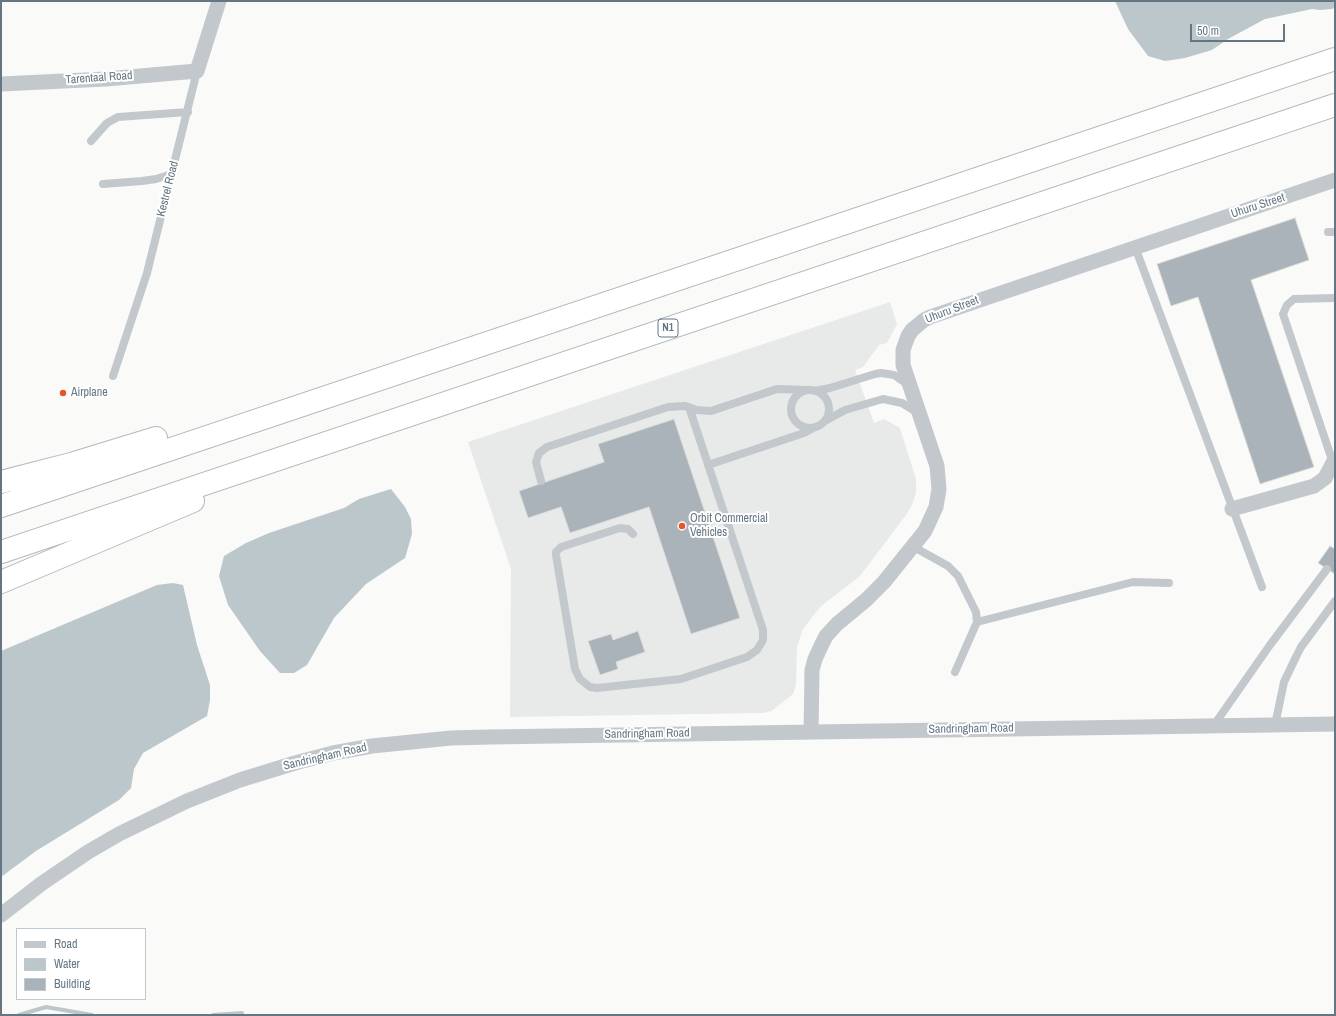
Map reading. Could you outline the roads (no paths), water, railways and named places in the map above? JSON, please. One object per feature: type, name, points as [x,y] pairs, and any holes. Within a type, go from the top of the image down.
[{"type":"highway","points":[[1,506],[1335,59]]},
{"type":"highway","name":"N1","points":[[1,552],[1335,105]]},
{"type":"highway","points":[[1,482],[71,464],[182,430],[464,350]]},
{"type":"highway","points":[[1,582],[190,502],[453,400]]},
{"type":"street","name":"Kestrel Road","points":[[197,71],[218,1]]},
{"type":"street","name":"Tarentaal Road","points":[[1,84],[197,71]]},
{"type":"street","name":"Uhuru Street","points":[[811,732],[812,670],[815,659],[826,636],[836,624],[875,592],[924,531],[936,507],[940,490],[937,466],[903,366],[903,350],[912,330],[924,320],[1335,180]]},
{"type":"street","points":[[1232,509],[1314,486],[1325,478],[1334,462]]},
{"type":"street","name":"Sandringham Road","points":[[1,915],[41,884],[76,860],[153,816],[187,800],[240,780],[295,763],[372,746],[451,738],[1335,724]]},
{"type":"lane","name":"Kestrel Road","points":[[114,376],[147,273],[197,71]]},
{"type":"lane","points":[[92,141],[107,123],[118,117],[188,112]]},
{"type":"lane","points":[[103,184],[156,179],[172,174]]},
{"type":"lane","points":[[1135,247],[1262,587]]},
{"type":"lane","points":[[1334,462],[1283,314],[1287,305],[1294,299],[1335,298]]},
{"type":"lane","points":[[540,481],[536,462],[539,453],[547,447],[668,407],[681,406],[697,410],[711,411],[777,389],[811,390],[830,388],[881,373],[894,375],[911,388]]},
{"type":"lane","points":[[825,421],[828,416],[828,403],[820,393],[811,390],[796,396],[791,408],[792,415],[800,425],[807,427],[820,425],[845,410],[883,399],[910,407],[920,415]]},
{"type":"lane","points":[[633,534],[628,529],[620,528],[562,548],[556,552],[575,669],[580,680],[584,684],[597,688],[681,679],[747,657],[757,650],[763,640],[763,630],[689,407]]},
{"type":"lane","points":[[708,465],[804,433],[813,427]]},
{"type":"lane","points":[[912,546],[948,566],[958,576],[976,612],[978,622],[955,672]]},
{"type":"lane","points":[[1214,725],[1270,645],[1327,569]]},
{"type":"lane","points":[[978,622],[1133,582],[1169,583]]},
{"type":"lane","points":[[1275,725],[1284,682],[1294,661],[1301,647],[1335,601]]},
{"type":"water","points":[[1115,1],[1335,1],[1335,7],[1332,9],[1312,9],[1265,19],[1228,39],[1212,50],[1185,58],[1165,61],[1148,56],[1128,29]]},
{"type":"water","points":[[391,489],[405,507],[411,519],[412,534],[405,558],[366,584],[334,618],[307,665],[294,673],[280,673],[260,651],[228,605],[219,576],[224,556],[246,543],[269,533],[344,508],[359,499]]},
{"type":"water","points":[[173,583],[183,585],[197,645],[210,685],[210,700],[207,716],[143,753],[134,769],[131,788],[119,800],[36,851],[1,877],[1,651],[157,585]]},
{"type":"waterway","points":[[19,1015],[46,1007],[92,1015]]},
{"type":"waterway","points":[[213,1015],[242,1013]]},
{"type":"place","name":"Airplane","points":[[63,393]]},
{"type":"place","name":"Orbit Commercial Vehicles","points":[[682,526]]}]
